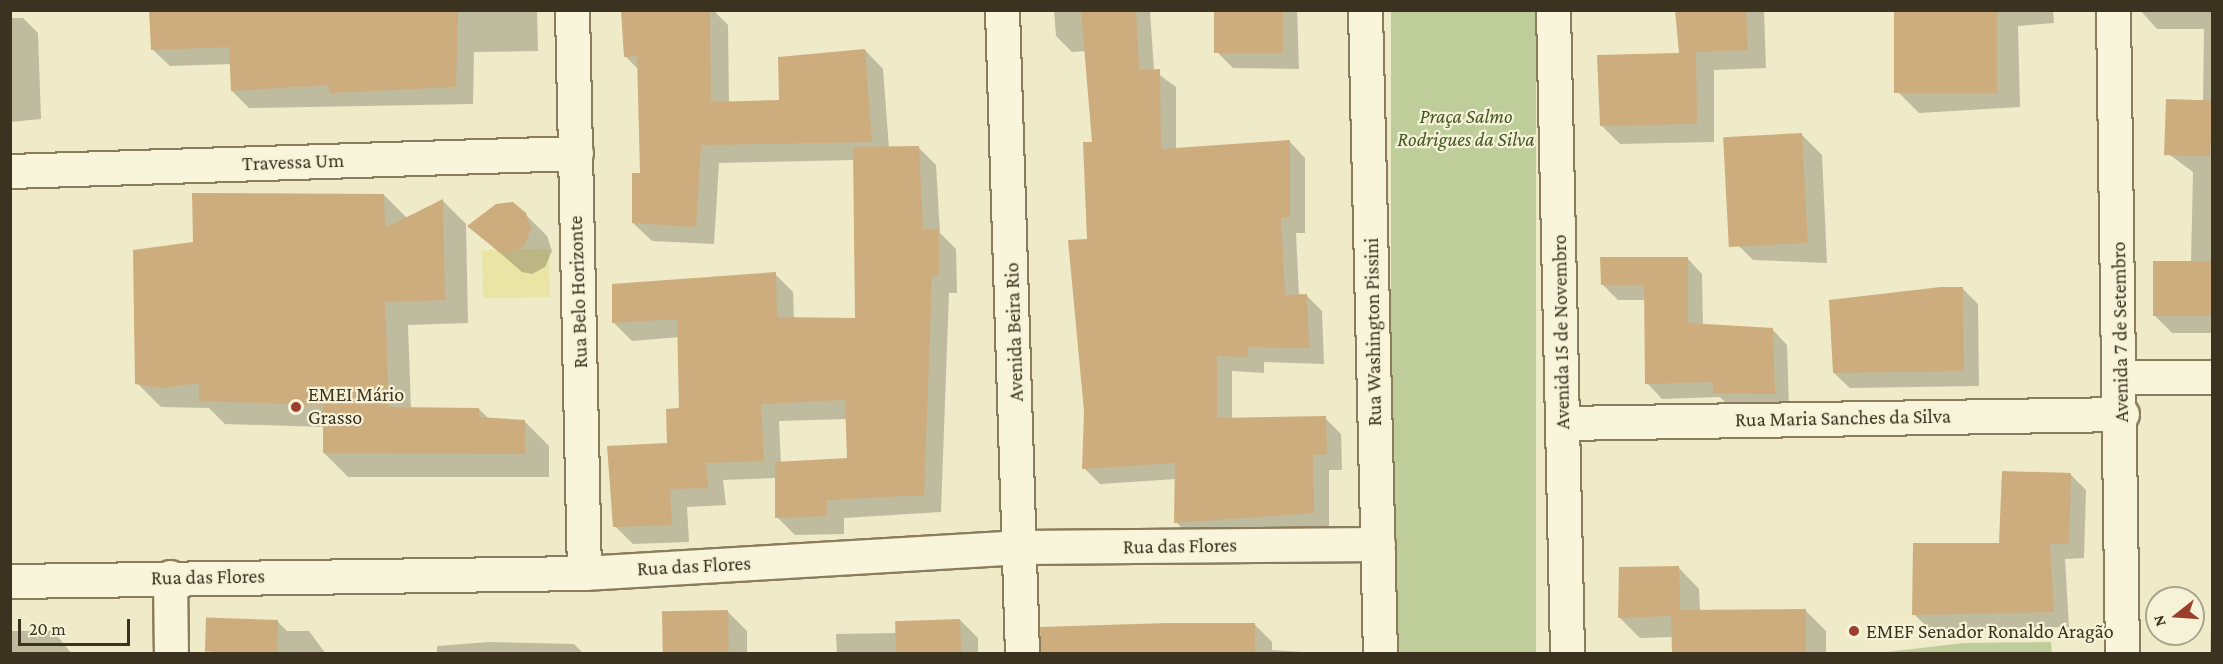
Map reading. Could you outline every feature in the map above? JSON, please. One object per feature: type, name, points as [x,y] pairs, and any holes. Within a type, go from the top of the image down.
[{"type":"street","name":"Rua Belo Horizonte","points":[[572,10],[584,573]]},
{"type":"street","name":"Avenida Beira Rio","points":[[1002,10],[1021,547],[1022,654]]},
{"type":"street","name":"Rua Washington Pissini","points":[[1365,10],[1380,654]]},
{"type":"street","name":"Avenida 15 de Novembro","points":[[1552,10],[1567,654]]},
{"type":"street","name":"Avenida 7 de Setembro","points":[[2113,10],[2122,377],[2122,654]]},
{"type":"street","name":"Travessa Um","points":[[10,171],[576,153]]},
{"type":"street","points":[[2122,377],[2212,378]]},
{"type":"street","name":"Rua Maria Sanches da Silva","points":[[1563,423],[2122,414]]},
{"type":"street","name":"Rua das Flores","points":[[10,581],[584,573],[1021,547],[1378,544]]},
{"type":"street","points":[[170,577],[171,654]]},
{"type":"green space","name":"Praça Salmo Rodrigues da Silva","points":[[1391,11],[1536,11],[1536,653],[1391,653]]},
{"type":"green space","points":[[2051,642],[2052,653],[1878,653],[1964,643]]},
{"type":"sand","points":[[549,249],[550,297],[483,298],[482,250]]},
{"type":"building","points":[[149,10],[458,10],[456,87],[329,93],[329,85],[231,91],[229,47],[151,50]]},
{"type":"building","points":[[621,10],[710,10],[711,102],[779,100],[778,57],[865,49],[872,142],[701,145],[696,227],[632,223],[632,173],[640,173],[637,56],[624,57]]},
{"type":"building","points":[[1081,10],[1136,10],[1139,70],[1160,69],[1161,149],[1290,140],[1290,217],[1281,217],[1285,295],[1307,294],[1309,348],[1248,347],[1248,357],[1217,356],[1217,418],[1326,416],[1327,454],[1313,455],[1314,513],[1174,523],[1175,463],[1082,469],[1084,411],[1068,240],[1087,239],[1083,142],[1092,142]]},
{"type":"building","points":[[1214,10],[1283,10],[1283,53],[1214,53]]},
{"type":"building","points":[[1675,10],[1746,10],[1748,50],[1696,52],[1697,124],[1600,126],[1597,55],[1679,53]]},
{"type":"building","points":[[1894,10],[1997,10],[1997,93],[1894,93]]},
{"type":"building","points":[[2166,99],[2212,101],[2210,157],[2164,155]]},
{"type":"building","points":[[1802,133],[1808,243],[1729,247],[1723,137]]},
{"type":"building","points":[[919,146],[923,229],[939,229],[939,275],[932,276],[924,495],[827,500],[827,516],[775,518],[775,462],[847,458],[845,400],[761,404],[764,461],[706,463],[708,488],[670,489],[672,525],[613,527],[607,446],[667,443],[666,409],[679,408],[677,319],[612,323],[612,284],[776,272],[777,317],[855,318],[853,147]]},
{"type":"building","points":[[192,193],[384,194],[385,228],[443,199],[445,300],[385,302],[389,407],[479,408],[479,417],[525,420],[525,454],[323,453],[323,405],[199,401],[199,383],[162,388],[135,384],[133,250],[193,242]]},
{"type":"building","points":[[513,202],[526,213],[531,229],[524,246],[510,253],[499,252],[467,226],[496,204]]},
{"type":"building","points":[[1600,257],[1688,257],[1688,323],[1773,328],[1775,394],[1713,393],[1713,382],[1645,384],[1644,285],[1601,285]]},
{"type":"building","points":[[2153,261],[2212,261],[2212,316],[2153,316]]},
{"type":"building","points":[[1941,287],[1963,287],[1964,371],[1833,373],[1829,300]]},
{"type":"building","points":[[2002,471],[2071,473],[2069,544],[2050,544],[2054,612],[1912,615],[1913,543],[1999,543]]},
{"type":"building","points":[[1679,566],[1680,610],[1806,609],[1806,654],[1672,654],[1671,616],[1618,618],[1619,567]]},
{"type":"building","points":[[728,610],[729,654],[663,654],[662,611]]},
{"type":"building","points":[[206,617],[278,620],[277,654],[205,651]]},
{"type":"building","points":[[960,619],[961,654],[896,654],[895,621]]},
{"type":"building","points":[[1255,623],[1255,654],[1041,654],[1040,627]]},
{"type":"place","name":"EMEI Mário Grasso","points":[[296,407]]},
{"type":"place","name":"EMEF Senador Ronaldo Aragão","points":[[1854,631]]}]
